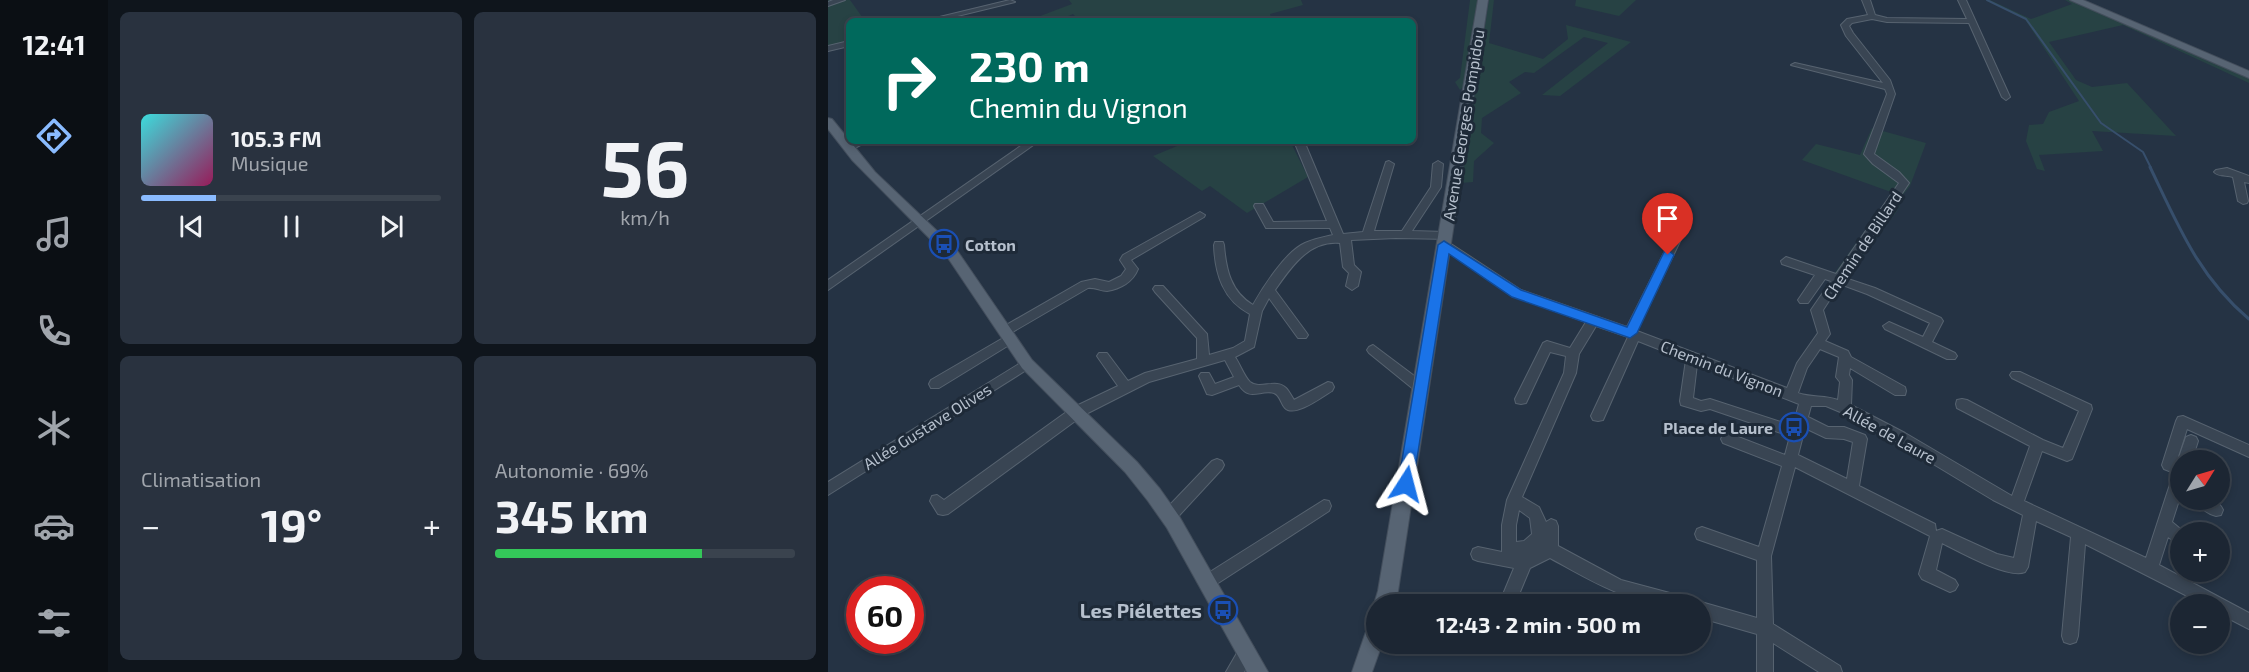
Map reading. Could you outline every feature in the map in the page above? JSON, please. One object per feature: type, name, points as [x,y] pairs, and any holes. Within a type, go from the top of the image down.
[{"type":"main road","name":"Avenue Georges Pompidou","points":[[1387,594],[1483,0]]},
{"type":"main road","points":[[2075,0],[2249,74]]},
{"type":"main road","points":[[828,121],[883,189],[951,252],[1027,364],[1131,466],[1168,516],[1258,672]]},
{"type":"street","points":[[828,4],[841,0]]},
{"type":"street","points":[[1866,0],[1872,17]]},
{"type":"street","points":[[1962,0],[2006,97]]},
{"type":"street","points":[[940,18],[1011,2]]},
{"type":"street","points":[[1889,87],[1845,25],[1850,21],[1872,17],[1887,20],[1971,21]]},
{"type":"street","points":[[828,49],[846,44]]},
{"type":"street","points":[[1795,65],[1889,87]]},
{"type":"street","name":"Chemin de Billard","points":[[1818,343],[1824,334],[1817,310],[1904,183],[1898,174],[1872,159],[1869,154],[1891,94],[1889,87]]},
{"type":"street","points":[[848,148],[857,144]]},
{"type":"street","points":[[828,286],[918,220],[1030,144]]},
{"type":"street","points":[[1300,144],[1334,224],[1343,238],[1349,267],[1355,272],[1352,286]]},
{"type":"street","points":[[1367,237],[1389,164]]},
{"type":"street","points":[[1405,234],[1436,187],[1438,164]]},
{"type":"street","points":[[2219,172],[2227,171],[2249,180]]},
{"type":"street","points":[[2238,175],[2243,201]]},
{"type":"street","points":[[1259,206],[1270,226],[1334,224]]},
{"type":"street","points":[[935,384],[1085,285],[1095,284],[1106,287],[1126,279],[1131,275],[1132,269],[1126,263],[1127,258],[1200,215]]},
{"type":"street","points":[[937,501],[943,509],[1077,412],[1126,387],[1145,378],[1228,355],[1251,344],[1257,312],[1269,290],[1306,246],[1343,238],[1405,234],[1445,241]]},
{"type":"street","points":[[1598,416],[1678,235]]},
{"type":"street","name":"Chemin du Vignon","points":[[1445,241],[1517,293],[1633,334],[1806,401]]},
{"type":"street","points":[[1219,245],[1220,269],[1226,285],[1245,307],[1257,312]]},
{"type":"street","points":[[1786,261],[1871,291],[1937,321],[1925,344]]},
{"type":"street","points":[[1804,300],[1822,274]]},
{"type":"street","points":[[1159,289],[1203,337],[1203,362]]},
{"type":"street","points":[[1269,290],[1302,334]]},
{"type":"street","points":[[1514,500],[1570,374],[1573,353],[1594,320]]},
{"type":"street","points":[[1889,326],[1951,356]]},
{"type":"street","points":[[1791,395],[1801,366],[1818,343],[1844,354],[1846,360],[1842,377],[1846,380],[1844,408]]},
{"type":"street","points":[[1521,399],[1547,346],[1573,353]]},
{"type":"street","points":[[1373,350],[1421,388]]},
{"type":"street","points":[[1228,355],[1245,386],[1254,390],[1274,388],[1281,391],[1291,406],[1298,405],[1328,387]]},
{"type":"street","points":[[1103,356],[1126,387]]},
{"type":"street","points":[[1693,357],[1688,372],[1690,382],[1686,401],[1701,406],[1710,404],[1826,432],[1845,433],[1860,439],[1852,489]]},
{"type":"street","points":[[1846,360],[1900,391]]},
{"type":"street","name":"Allée Gustave Olives","points":[[828,489],[1027,364]]},
{"type":"street","points":[[1962,404],[2038,444],[2067,455],[2086,409],[2016,375]]},
{"type":"street","points":[[1205,376],[1214,394],[1240,379]]},
{"type":"street","points":[[1765,672],[1764,556],[1806,401]]},
{"type":"street","name":"Allée de Laure","points":[[1806,401],[1827,401],[1844,408],[1900,437],[2016,504],[2150,568],[2198,594]]},
{"type":"street","points":[[2180,450],[2183,421],[2249,451]]},
{"type":"street","points":[[1728,438],[1791,460],[1930,529]]},
{"type":"street","points":[[2188,450],[2191,441]]},
{"type":"street","points":[[2016,504],[2038,444]]},
{"type":"street","points":[[1168,516],[1217,465]]},
{"type":"street","points":[[2150,568],[2170,501]]},
{"type":"street","points":[[1207,582],[1324,506]]},
{"type":"street","points":[[1950,585],[1927,574],[1936,538],[1942,536],[1995,561],[2020,567],[2031,511]]},
{"type":"street","points":[[2164,524],[2170,529]]},
{"type":"street","points":[[1550,550],[1551,525]]},
{"type":"street","points":[[2070,636],[2079,533]]},
{"type":"street","points":[[1702,534],[1764,556]]},
{"type":"street","points":[[1478,554],[1524,562],[1550,550]]},
{"type":"street","points":[[1550,550],[1618,587],[1644,594]]},
{"type":"street","points":[[1511,594],[1524,562]]},
{"type":"street","name":"Allée de Laure","points":[[2230,611],[2249,621]]},
{"type":"street","points":[[1711,613],[1766,629],[1834,672]]},
{"type":"street","points":[[1234,672],[1247,652]]},
{"type":"green space","points":[[828,0],[850,0],[863,18],[846,18],[846,42],[828,47]]},
{"type":"green space","points":[[1069,0],[1301,0],[1303,5],[1270,14],[1271,18],[1077,18],[1073,14],[1064,18],[1035,18],[1072,4]]},
{"type":"green space","points":[[1470,0],[1479,0],[1464,86],[1460,90],[1455,82],[1460,78]]},
{"type":"green space","points":[[1489,0],[1494,0],[1489,43],[1543,59],[1568,39],[1566,25],[1631,42],[1560,96],[1542,95],[1608,43],[1584,37],[1534,73],[1525,72],[1509,82],[1521,93],[1482,118],[1481,133],[1494,143],[1474,161],[1473,182],[1461,183]]},
{"type":"green space","points":[[1576,0],[1636,0],[1619,16],[1575,6]]},
{"type":"green space","points":[[1985,0],[1990,0],[2031,19],[2072,4],[2065,0],[2070,0],[2249,77],[2249,83],[2123,25],[2049,42],[2076,80],[2092,87],[2127,83],[2176,136],[2092,131],[2103,151],[2039,155],[2045,171],[2037,169],[2026,141],[2029,125],[2043,124],[2049,112],[2079,101],[2024,18]]},
{"type":"green space","points":[[1872,128],[1926,143],[1910,186],[1902,196],[1802,160],[1816,144],[1860,155]]},
{"type":"green space","points":[[1182,144],[1292,144],[1308,177],[1247,213],[1210,186],[1202,191],[1153,156]]},
{"type":"green space","points":[[1886,201],[1900,206],[1895,214],[1846,278],[1834,274]]},
{"type":"waterway","points":[[1987,0],[2026,19],[2101,123],[2143,152],[2151,168]]},
{"type":"waterway","points":[[2150,167],[2191,249],[2216,285],[2249,319]]},
{"type":"place","name":"Cotton","points":[[944,244]]},
{"type":"place","name":"Place de Laure","points":[[1794,427]]},
{"type":"place","name":"Les Piélettes","points":[[1223,610]]},
{"type":"route","points":[[1406,484],[1444,245],[1517,293],[1630,333],[1668,255]]}]
